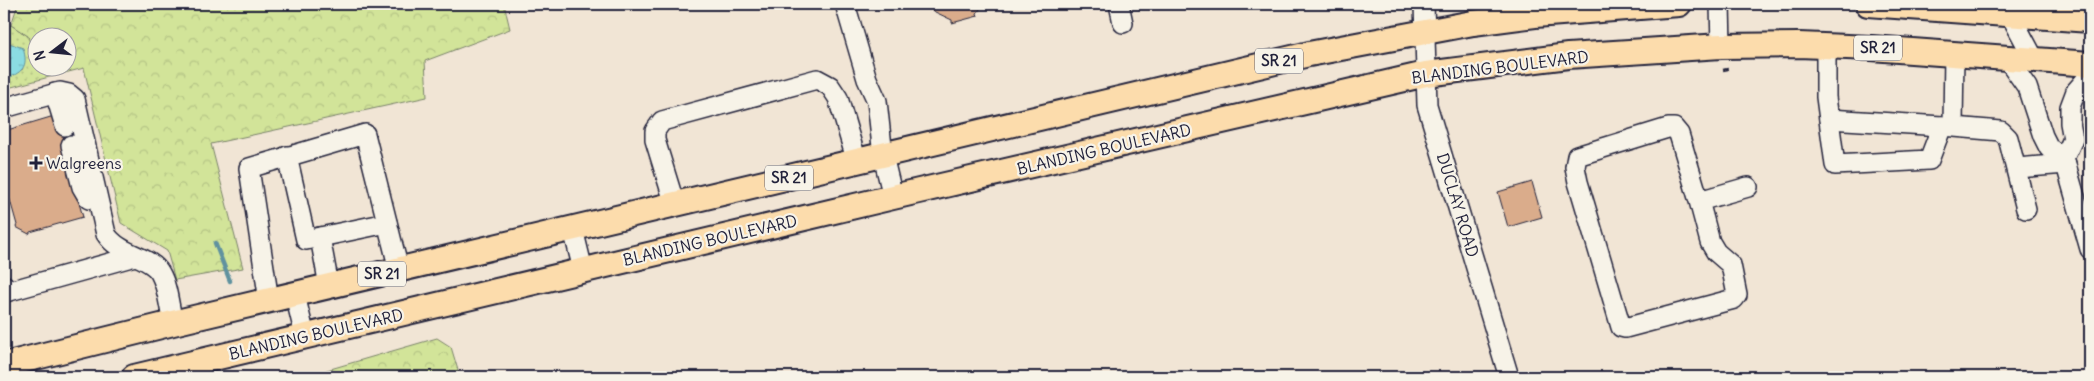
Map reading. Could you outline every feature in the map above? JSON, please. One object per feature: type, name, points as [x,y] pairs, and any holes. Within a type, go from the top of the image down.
[{"type":"main road","name":"SR 21","points":[[4,365],[1309,54],[1425,30],[1535,15],[1679,4]]},
{"type":"main road","points":[[1868,4],[2009,9],[2090,20]]},
{"type":"main road","name":"BLANDING BOULEVARD","points":[[134,377],[190,370],[305,336],[893,197],[1426,74],[1568,56],[1721,46],[1826,46],[1954,53],[2090,64]]},
{"type":"street","points":[[845,4],[867,79],[877,101],[883,156],[893,197]]},
{"type":"street","points":[[1118,4],[1123,23]]},
{"type":"street","name":"DUCLAY ROAD","points":[[1424,4],[1427,105],[1509,377]]},
{"type":"street","points":[[1720,4],[1721,46]]},
{"type":"street","points":[[2009,9],[2034,60]]},
{"type":"street","points":[[1826,46],[1826,97],[1835,166],[1929,160],[1947,126],[1954,53]]},
{"type":"street","points":[[2006,57],[2027,87],[2042,136],[2049,148],[2065,161],[2087,226],[2090,249]]},
{"type":"street","points":[[2065,161],[2073,139],[2070,107],[2076,91],[2090,75]]},
{"type":"street","points":[[675,205],[655,140],[655,131],[662,121],[817,79],[830,86],[838,98],[857,162]]},
{"type":"street","points":[[55,93],[65,126]]},
{"type":"street","points":[[4,108],[55,93],[69,94],[77,104],[106,234],[113,243],[151,264],[160,273],[174,323]]},
{"type":"street","points":[[1828,119],[2001,131],[2008,138],[2026,209]]},
{"type":"street","points":[[1668,128],[1674,128],[1679,134],[1699,201],[1710,242],[1716,252],[1731,265],[1737,295],[1734,299],[1625,328],[1621,327],[1578,182],[1575,158],[1668,128]]},
{"type":"street","points":[[269,301],[249,168],[365,134],[399,270]]},
{"type":"street","points":[[70,145],[82,187],[90,202],[101,235]]},
{"type":"street","points":[[287,156],[306,240],[387,226]]},
{"type":"street","points":[[2017,168],[2065,161]]},
{"type":"street","points":[[1699,201],[1748,187]]},
{"type":"street","points":[[573,228],[583,270]]},
{"type":"street","points":[[320,237],[330,286]]},
{"type":"street","points":[[4,285],[6,292],[135,256]]},
{"type":"street","points":[[295,295],[305,336]]},
{"type":"path","points":[[1723,70],[1728,69]]},
{"type":"green space","points":[[18,4],[504,4],[510,29],[425,61],[427,97],[211,144],[243,268],[175,280],[167,251],[121,223],[84,68],[78,70],[78,28],[28,28],[28,36],[11,25]]},
{"type":"green space","points":[[11,25],[28,36],[28,78],[45,78],[4,89],[4,80],[23,69],[9,43],[4,44],[4,27]]},
{"type":"green space","points":[[437,338],[451,347],[460,377],[303,377]]},
{"type":"water","points":[[9,43],[23,48],[25,60],[20,72],[4,80],[4,44]]},
{"type":"building","points":[[931,4],[984,4],[977,13],[978,16],[952,23],[952,20],[933,11]]},
{"type":"building","name":"Walgreens","points":[[54,116],[70,125],[75,143],[63,147],[83,217],[30,232],[29,234],[16,227],[4,179],[4,131]]},
{"type":"building","points":[[1532,182],[1542,217],[1508,227],[1498,192]]},
{"type":"waterway","points":[[215,243],[230,281]]},
{"type":"place","name":"Walgreens","points":[[36,163]]}]
